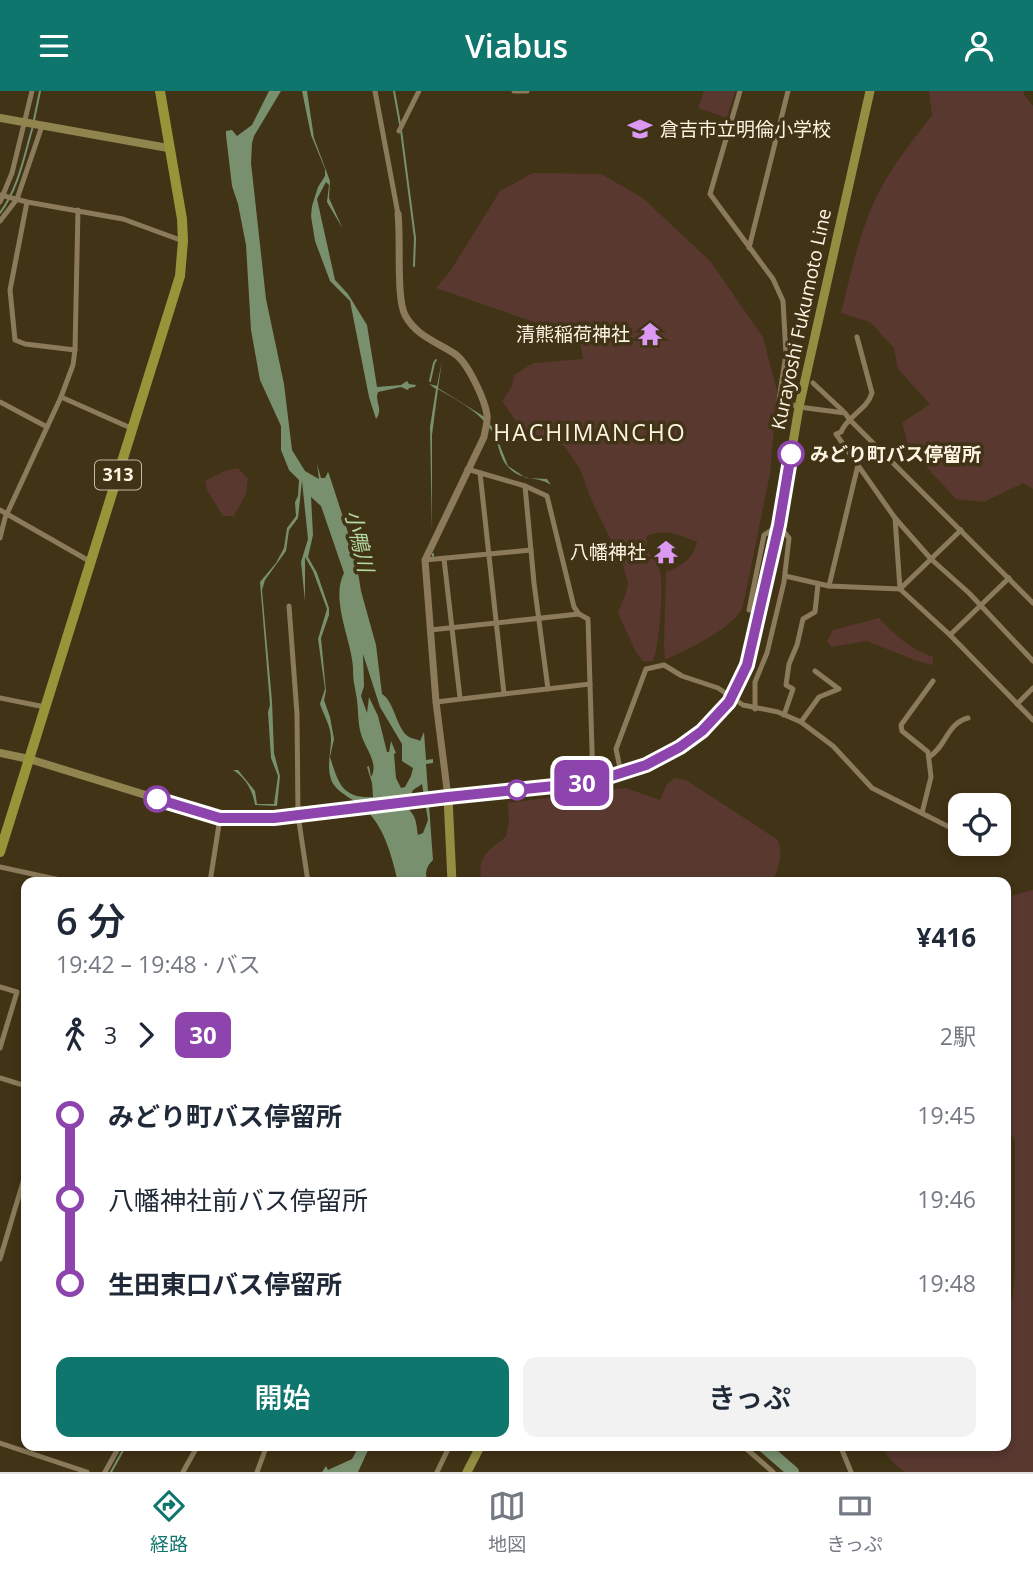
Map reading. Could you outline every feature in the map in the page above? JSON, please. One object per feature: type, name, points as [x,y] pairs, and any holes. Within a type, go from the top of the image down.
[{"type":"highway","name":"313","points":[[0,852],[180,276],[183,241],[177,186],[168,148],[160,91]]},
{"type":"main road","name":"Kurayoshi Fukumoto Line","points":[[448,797],[593,782],[646,765],[680,747],[702,731],[729,702],[740,682],[753,646],[779,525],[799,407],[870,91]]},
{"type":"main road","points":[[0,118],[168,148]]},
{"type":"main road","points":[[0,753],[29,759],[220,818],[246,820],[448,797],[452,877]]},
{"type":"main road","points":[[467,1472],[478,1451]]},
{"type":"street","points":[[0,202],[12,173],[32,91]]},
{"type":"street","points":[[374,91],[397,214],[400,236],[400,300],[405,315],[426,339],[462,360],[478,389],[486,411],[484,437],[425,561],[436,702],[448,797]]},
{"type":"street","points":[[399,131],[419,91]]},
{"type":"street","points":[[514,91],[527,91]]},
{"type":"street","points":[[740,91],[710,194],[773,279],[783,301],[786,353],[779,400],[799,407],[845,412]]},
{"type":"street","points":[[749,249],[788,91]]},
{"type":"street","points":[[0,221],[18,199],[41,126]]},
{"type":"street","points":[[2,195],[123,219],[183,241]]},
{"type":"street","points":[[27,202],[10,291],[15,340],[25,344],[75,351]]},
{"type":"street","points":[[0,538],[8,514],[61,397],[72,365],[75,351],[78,211]]},
{"type":"street","points":[[857,337],[872,393],[870,400],[841,432],[836,434],[895,518],[1033,661]]},
{"type":"street","points":[[813,383],[1033,601]]},
{"type":"street","points":[[61,397],[133,429]]},
{"type":"street","points":[[0,402],[47,428]]},
{"type":"street","points":[[828,586],[858,465]]},
{"type":"street","points":[[467,469],[525,486],[547,496],[575,607],[579,614],[588,619],[593,782]]},
{"type":"street","points":[[480,473],[504,694]]},
{"type":"street","points":[[525,486],[548,689]]},
{"type":"street","points":[[0,510],[91,562]]},
{"type":"street","points":[[895,518],[900,589]]},
{"type":"street","points":[[748,610],[764,535],[779,525],[789,538],[785,576],[767,653],[755,682],[755,709]]},
{"type":"street","points":[[900,589],[961,530]]},
{"type":"street","points":[[425,561],[531,550]]},
{"type":"street","points":[[444,559],[460,698]]},
{"type":"street","points":[[785,576],[828,586],[900,589],[950,635],[1033,720]]},
{"type":"street","points":[[950,635],[1009,578]]},
{"type":"street","points":[[784,715],[793,689],[786,685],[789,664],[797,646],[803,619],[815,613],[818,584]]},
{"type":"street","points":[[289,606],[297,713],[298,815],[307,877]]},
{"type":"street","points":[[430,630],[579,614]]},
{"type":"street","points":[[621,773],[616,749],[646,669],[664,665],[682,676],[718,688],[743,705],[784,715],[800,722],[833,746],[872,788],[948,826]]},
{"type":"street","points":[[800,722],[819,697],[839,689],[815,671]]},
{"type":"street","points":[[922,813],[931,776],[928,752],[902,731],[901,726],[933,681]]},
{"type":"street","points":[[436,702],[590,684]]},
{"type":"street","points":[[1017,704],[1033,688]]},
{"type":"street","points":[[0,698],[45,707]]},
{"type":"street","points":[[929,757],[940,748],[954,726],[960,720],[968,718]]},
{"type":"street","points":[[211,877],[220,818]]},
{"type":"street","points":[[0,867],[46,877]]},
{"type":"street","points":[[0,987],[17,992],[0,1048]]},
{"type":"street","points":[[0,1078],[21,1084]]},
{"type":"street","points":[[0,1259],[21,1189]]},
{"type":"street","points":[[0,1443],[21,1450]]},
{"type":"street","points":[[24,1451],[87,1472]]},
{"type":"street","points":[[105,1472],[117,1451]]},
{"type":"street","points":[[183,1472],[195,1451]]},
{"type":"street","points":[[257,1472],[265,1451]]},
{"type":"street","points":[[437,1472],[447,1451]]},
{"type":"street","points":[[749,1451],[774,1472]]},
{"type":"street","points":[[842,1451],[852,1472]]},
{"type":"shaded area","points":[[269,91],[281,91],[254,136],[251,163],[266,299],[284,384],[292,450],[305,471],[319,479],[317,464],[321,478],[325,478],[328,472],[329,474],[355,554],[361,591],[376,645],[382,694],[409,737],[420,741],[424,732],[426,760],[433,759],[433,763],[426,764],[433,860],[426,877],[397,877],[388,846],[375,820],[365,809],[335,787],[330,776],[329,766],[331,734],[320,704],[325,689],[318,639],[327,609],[305,557],[305,601],[301,562],[308,539],[302,481],[298,518],[289,530],[286,551],[265,580],[262,590],[274,753],[280,776],[277,806],[255,805],[248,785],[233,770],[238,770],[255,791],[257,804],[274,804],[278,776],[271,758],[268,712],[270,705],[260,582],[276,563],[284,548],[287,528],[296,516],[295,502],[299,480],[289,470],[281,450],[281,426],[260,380],[251,330],[246,245],[232,186],[226,131],[232,130],[237,136],[252,125]],"holes":[[[311,497],[321,506],[344,573],[340,584],[340,608],[352,657],[360,732],[374,767],[371,777],[369,766],[367,767],[373,797],[347,792],[339,781],[330,757],[334,739],[324,700],[326,691],[321,638],[329,608],[317,573],[308,557],[313,535]],[[363,654],[380,707],[402,744],[402,761],[413,768],[405,787],[401,788],[396,778],[396,753],[391,741],[387,752],[378,716],[369,697],[367,713],[361,696],[364,686]],[[422,784],[428,820],[423,833],[418,835],[414,817],[406,807],[413,790]]]},
{"type":"shaded area","points":[[302,91],[307,91],[314,138],[330,181],[329,198],[343,229],[327,202],[329,185],[326,182],[317,199],[335,280],[348,294],[367,325],[377,387],[401,385],[407,381],[416,385],[408,390],[401,387],[378,392],[379,412],[376,419],[369,397],[350,301],[330,281],[315,241],[312,206],[325,176],[325,169],[311,135]]},
{"type":"shaded area","points":[[704,91],[735,91],[727,118],[698,108]]},
{"type":"shaded area","points":[[929,91],[1025,91],[1023,93],[1033,106],[1033,489],[1023,483],[984,502],[956,499],[909,448],[902,423],[930,404],[898,369],[894,348],[870,322],[841,313],[857,250],[873,205],[904,151],[932,115]]},
{"type":"shaded area","points":[[533,173],[601,174],[643,198],[710,261],[763,337],[777,391],[770,474],[743,606],[730,623],[720,630],[665,660],[666,572],[686,561],[697,542],[666,533],[647,536],[649,552],[660,572],[661,602],[653,661],[643,661],[618,613],[628,583],[623,565],[591,499],[580,469],[565,447],[550,439],[523,431],[502,401],[512,386],[514,375],[533,363],[583,359],[580,341],[571,335],[436,288],[451,270],[500,191]]},
{"type":"shaded area","points":[[442,361],[438,388],[483,416],[493,428],[508,466],[524,477],[513,472],[505,463],[493,433],[482,419],[438,389],[432,435],[432,533],[430,427],[436,389],[429,384],[437,386]]},
{"type":"shaded area","points":[[238,468],[248,479],[246,494],[234,516],[223,516],[207,490],[205,481]]},
{"type":"shaded area","points":[[530,478],[547,479],[551,485],[546,482]]},
{"type":"shaded area","points":[[879,618],[903,641],[933,657],[933,665],[867,641],[832,647],[827,642],[833,630]]},
{"type":"shaded area","points":[[675,778],[686,780],[778,840],[780,861],[774,877],[481,877],[481,866],[485,855],[506,837],[508,803],[626,788],[660,800],[667,784]]},
{"type":"shaded area","points":[[1033,890],[1033,1472],[904,1472],[884,1451],[1011,1451],[1015,1141],[1011,1133],[1011,896]]},
{"type":"shaded area","points":[[356,1451],[368,1451],[358,1472],[322,1472],[326,1466],[328,1470],[352,1459]]},
{"type":"waterway","points":[[34,120],[40,91]]},
{"type":"waterway","points":[[394,91],[400,124]]},
{"type":"waterway","points":[[0,213],[16,182],[33,126]]},
{"type":"waterway","points":[[401,130],[415,238],[414,266]]},
{"type":"waterway","points":[[430,381],[436,360]]},
{"type":"waterway","points":[[111,1472],[123,1451]]},
{"type":"waterway","points":[[769,1451],[793,1472]]},
{"type":"bus line","name":"30","points":[[157,799],[220,818],[274,818],[593,782],[646,765],[680,747],[702,731],[729,702],[747,665],[779,525],[791,454]]},
{"type":"place","name":"倉吉市立明倫小学校","points":[[640,129]]},
{"type":"place","name":"清熊稲荷神社","points":[[650,334]]},
{"type":"place","name":"みどり町バス停留所","points":[[791,454]]},
{"type":"place","name":"八幡神社","points":[[666,552]]},
{"type":"district","name":"HACHIMANCHO","points":[[590,433]]},
{"type":"water label","name":"小鴨川","points":[[359,541]]}]
